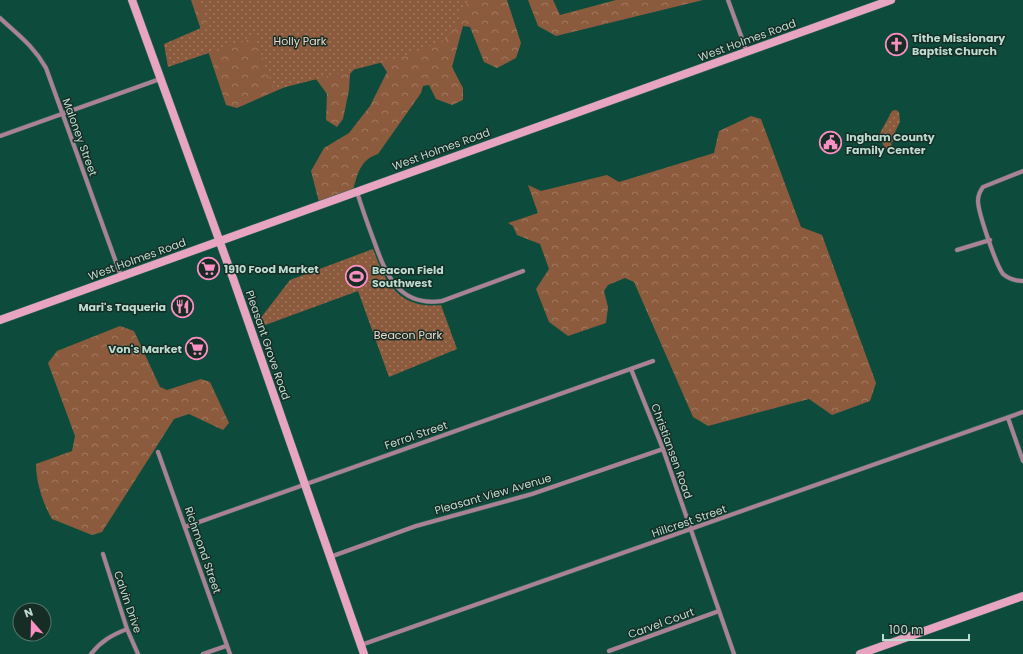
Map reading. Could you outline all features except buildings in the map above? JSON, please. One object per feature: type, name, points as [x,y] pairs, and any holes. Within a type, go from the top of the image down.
[{"type":"street","name":"Pleasant Grove Road","points":[[132,0],[220,241],[364,654]]},
{"type":"street","points":[[728,0],[747,52]]},
{"type":"street","name":"West Holmes Road","points":[[0,320],[890,0]]},
{"type":"street","name":"Maloney Street","points":[[0,18],[25,38],[40,57],[46,68],[121,276]]},
{"type":"street","points":[[0,136],[160,79]]},
{"type":"street","points":[[1023,171],[993,181],[983,187],[979,192],[980,214],[1003,273],[1012,280],[1023,281]]},
{"type":"street","points":[[357,192],[386,271],[398,289],[408,296],[430,302],[442,301],[523,271]]},
{"type":"street","points":[[957,250],[990,240]]},
{"type":"street","name":"Ferrol Street","points":[[185,527],[653,361]]},
{"type":"street","name":"Christiansen Road","points":[[631,369],[662,449],[734,654]]},
{"type":"street","name":"Hillcrest Street","points":[[361,645],[1023,412]]},
{"type":"street","points":[[1008,418],[1023,461]]},
{"type":"street","name":"Pleasant View Avenue","points":[[329,557],[416,526],[525,496],[662,449]]},
{"type":"street","name":"Richmond Street","points":[[158,452],[230,654]]},
{"type":"street","name":"Calvin Drive","points":[[103,554],[127,629],[138,654]]},
{"type":"street","points":[[860,654],[1023,596]]},
{"type":"street","name":"Carvel Court","points":[[609,651],[718,611]]},
{"type":"street","points":[[91,654],[98,644],[127,629]]},
{"type":"street","points":[[203,654],[226,646]]},
{"type":"green space","points":[[191,0],[507,0],[521,43],[516,58],[497,68],[484,62],[470,27],[463,26],[452,67],[463,88],[463,100],[452,105],[436,99],[429,85],[423,86],[421,93],[378,154],[363,164],[358,173],[353,190],[319,202],[311,171],[324,148],[349,133],[370,106],[387,72],[381,63],[360,63],[350,74],[349,90],[343,119],[337,127],[326,120],[327,94],[316,79],[292,84],[237,108],[226,105]]},
{"type":"green space","name":"Holly Park","points":[[199,0],[469,0],[447,39],[403,57],[274,90],[255,37],[168,67],[164,44],[208,25]]},
{"type":"green space","points":[[528,0],[553,0],[560,15],[616,0],[703,0],[556,36],[538,26]]},
{"type":"green space","points":[[896,110],[899,112],[900,122],[895,132],[897,138],[891,143],[892,146],[885,149],[879,135],[892,111]]},
{"type":"green space","points":[[751,116],[761,119],[801,227],[822,235],[876,383],[870,401],[832,415],[809,399],[708,426],[693,417],[634,282],[625,278],[608,285],[604,291],[608,307],[606,323],[568,336],[549,322],[536,289],[549,269],[540,244],[517,235],[513,226],[508,223],[538,213],[528,185],[541,191],[607,175],[619,182],[714,153],[719,131]]},
{"type":"green space","name":"Beacon Park","points":[[373,249],[383,273],[396,292],[414,303],[441,305],[457,349],[389,377],[358,291],[257,328],[256,324],[290,280]]},
{"type":"green space","name":"Beacon Field Southwest","points":[[368,263],[374,278],[344,289],[339,274]]},
{"type":"green space","points":[[120,326],[134,331],[160,387],[167,390],[201,379],[210,382],[229,423],[223,430],[189,414],[174,419],[102,532],[92,535],[52,519],[43,500],[39,485],[36,464],[72,451],[75,436],[48,363],[57,351]]},
{"type":"place","name":"Tithe Missionary Baptist Church","points":[[896,44]]},
{"type":"place","name":"Ingham County Family Center","points":[[831,143]]},
{"type":"place","name":"1910 Food Market","points":[[209,269]]},
{"type":"place","name":"Beacon Field Southwest","points":[[356,276]]},
{"type":"place","name":"Mari's Taqueria","points":[[182,307]]},
{"type":"place","name":"Von's Market","points":[[197,349]]}]
